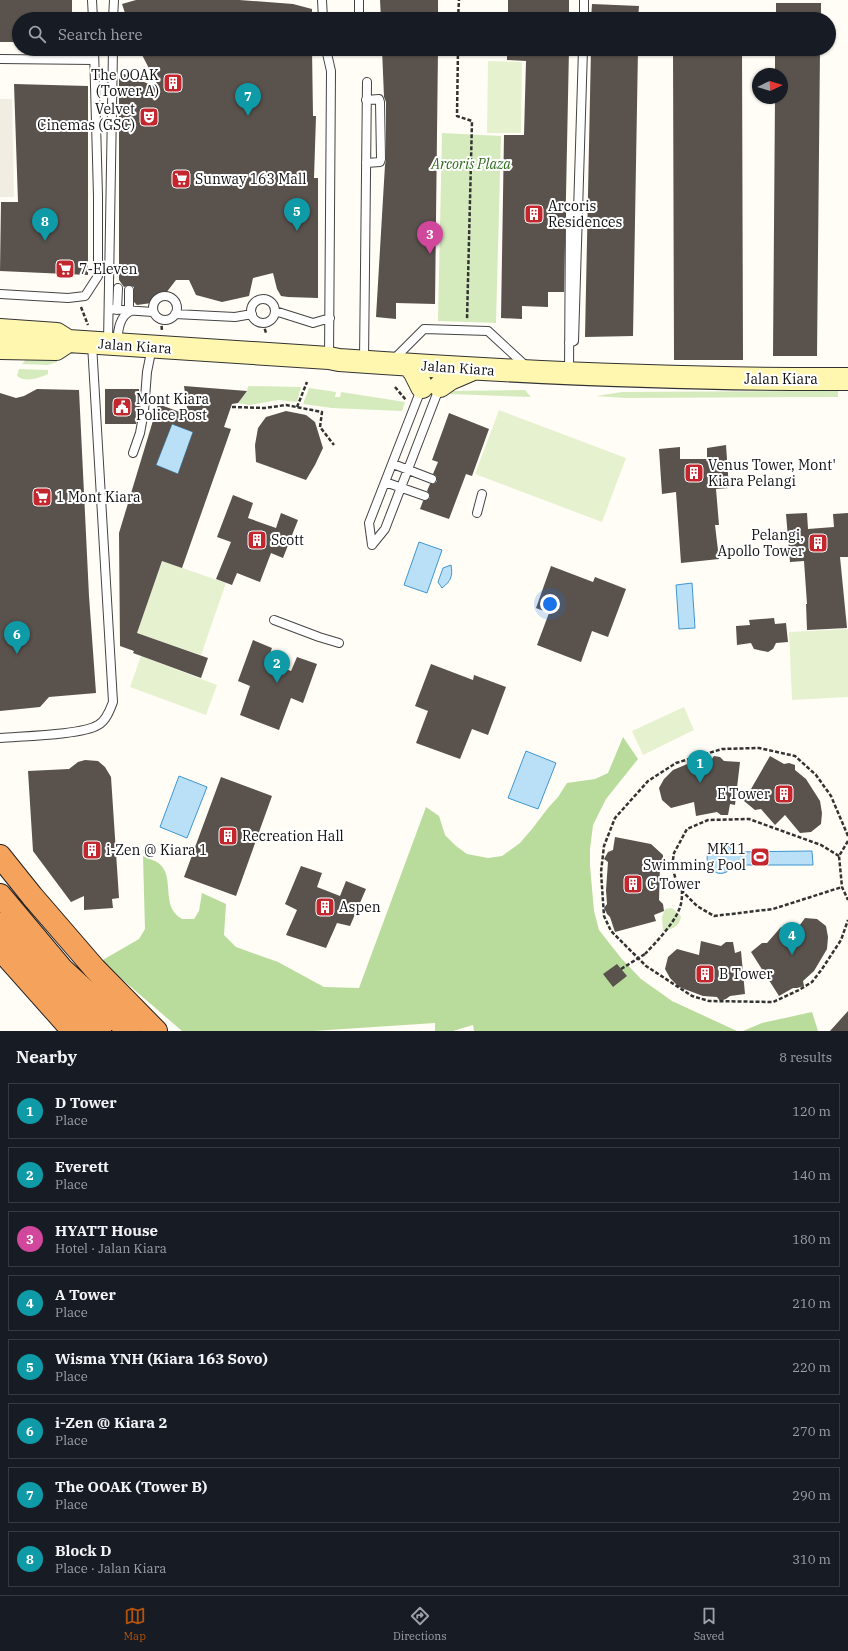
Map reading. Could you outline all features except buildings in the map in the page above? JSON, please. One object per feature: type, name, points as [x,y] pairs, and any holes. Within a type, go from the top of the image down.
[{"type":"highway","points":[[0,856],[32,896],[81,952],[156,1031]]},
{"type":"highway","points":[[0,895],[62,969],[103,1028]]},
{"type":"highway","points":[[0,924],[103,1028]]},
{"type":"highway","points":[[0,950],[103,1028]]},
{"type":"main road","name":"Jalan Kiara","points":[[0,330],[57,334],[68,341]]},
{"type":"main road","name":"Jalan Kiara","points":[[0,348],[56,349],[68,341],[101,339],[157,339],[364,362],[399,364],[430,382],[472,369],[569,374],[766,380],[848,379]]},
{"type":"lane","points":[[92,0],[93,12]]},
{"type":"lane","points":[[113,12],[114,0]]},
{"type":"lane","points":[[322,0],[323,12]]},
{"type":"lane","points":[[359,0],[359,12]]},
{"type":"lane","points":[[584,0],[584,12]]},
{"type":"lane","points":[[0,294],[68,298],[85,296],[98,276],[98,196],[94,56]]},
{"type":"lane","points":[[113,56],[113,309]]},
{"type":"lane","points":[[328,56],[331,71],[329,358]]},
{"type":"lane","points":[[569,343],[574,341],[576,161],[583,56]]},
{"type":"lane","points":[[0,59],[94,60]]},
{"type":"lane","points":[[364,362],[367,82]]},
{"type":"lane","points":[[366,100],[379,99],[380,102],[381,159],[380,162],[366,163]]},
{"type":"lane","points":[[569,374],[570,213]]},
{"type":"lane","points":[[0,738],[84,731],[99,725],[107,716],[113,702],[101,339],[113,309],[118,288]]},
{"type":"lane","points":[[129,290],[129,307],[131,311]]},
{"type":"lane","points":[[166,296],[170,297],[175,303],[177,311],[169,320],[161,320],[155,316],[153,312],[153,304],[155,300],[166,296]]},
{"type":"lane","points":[[275,311],[270,321],[263,323],[256,321],[251,310],[254,303],[261,300],[269,301],[275,311],[313,323],[330,318]]},
{"type":"lane","points":[[113,309],[153,312]]},
{"type":"lane","points":[[101,339],[119,328],[126,313],[131,311]]},
{"type":"lane","points":[[175,314],[235,317],[252,314]]},
{"type":"lane","points":[[399,364],[424,329],[488,331],[534,372]]},
{"type":"lane","points":[[133,453],[140,433],[144,411],[147,372],[157,339]]},
{"type":"lane","points":[[430,382],[408,471],[385,529],[372,545],[369,523],[385,482],[430,382]]},
{"type":"lane","points":[[393,464],[432,479]]},
{"type":"lane","points":[[385,482],[425,496]]},
{"type":"lane","points":[[477,513],[482,494]]},
{"type":"lane","points":[[274,620],[339,643]]},
{"type":"path","points":[[458,12],[459,0]]},
{"type":"path","points":[[458,56],[457,116],[472,121],[467,331]]},
{"type":"path","points":[[77,297],[101,339]]},
{"type":"path","points":[[157,339],[161,320]]},
{"type":"path","points":[[263,323],[266,333]]},
{"type":"path","points":[[297,407],[307,382]]},
{"type":"path","points":[[394,387],[430,382]]},
{"type":"path","points":[[232,407],[265,408],[286,405],[322,412],[320,427],[334,445]]},
{"type":"path","points":[[848,836],[831,796],[816,775],[795,756],[759,748],[722,749],[676,763],[648,781],[615,818],[604,846],[601,872],[604,916],[612,931],[646,966],[692,996],[709,1001],[773,1002],[799,990],[812,982],[822,969],[841,940],[848,920]]},
{"type":"path","points":[[839,856],[821,845],[749,819],[708,820],[687,829],[674,853],[672,866],[677,884],[682,891],[697,906],[714,916],[773,909],[842,887]]},
{"type":"path","points":[[848,841],[839,856],[842,887],[848,900]]},
{"type":"path","points":[[622,969],[645,954],[665,931],[680,908],[682,891]]},
{"type":"green space","points":[[488,61],[522,62],[521,133],[487,133]]},
{"type":"green space","name":"Arcoris Plaza","points":[[442,133],[501,136],[496,323],[438,321]]},
{"type":"green space","points":[[28,357],[57,359],[57,362],[48,365],[22,364]]},
{"type":"green space","points":[[19,369],[48,370],[48,374],[36,378],[24,379],[17,376]]},
{"type":"green space","points":[[248,386],[301,387],[297,402],[278,400],[249,405],[238,403],[247,391]]},
{"type":"green space","points":[[309,388],[336,392],[335,397],[340,397],[341,392],[405,402],[402,411],[332,408],[303,404]]},
{"type":"green space","points":[[525,390],[531,397],[450,394],[450,391]]},
{"type":"green space","points":[[838,391],[838,397],[626,398],[596,396],[622,392]]},
{"type":"green space","points":[[499,410],[626,458],[602,522],[475,474]]},
{"type":"green space","points":[[162,561],[226,583],[201,655],[137,633]]},
{"type":"green space","points":[[848,629],[848,697],[792,700],[789,632]]},
{"type":"green space","points":[[141,656],[217,685],[206,715],[130,687]]},
{"type":"green space","points":[[684,707],[694,730],[643,755],[632,731]]},
{"type":"green space","points":[[623,737],[638,759],[606,799],[593,825],[590,849],[594,911],[599,930],[621,958],[641,979],[672,1001],[737,1031],[474,1031],[473,1025],[453,1031],[435,1031],[435,1023],[313,1031],[182,1031],[101,961],[139,939],[145,929],[143,856],[161,865],[165,871],[171,906],[175,913],[182,919],[194,919],[199,911],[202,893],[226,904],[224,935],[236,947],[278,962],[324,987],[359,988],[426,807],[439,816],[445,835],[467,854],[488,858],[502,856],[520,843],[558,797],[567,783],[595,779],[608,773]]},
{"type":"green space","points":[[672,908],[681,916],[679,923],[675,927],[663,931],[662,917],[665,909]]},
{"type":"green space","points":[[812,1012],[818,1031],[743,1031],[762,1023]]},
{"type":"shaded area","points":[[0,99],[12,99],[14,197],[0,197]]},
{"type":"water","points":[[172,424],[193,432],[178,474],[156,465]]},
{"type":"water","points":[[419,542],[442,550],[427,593],[404,585]]},
{"type":"water","points":[[451,565],[451,578],[442,588],[438,582],[443,568]]},
{"type":"water","points":[[692,583],[695,628],[679,629],[676,585]]},
{"type":"water","points":[[526,751],[556,763],[538,809],[508,798]]},
{"type":"water","points":[[179,776],[207,787],[187,838],[160,827]]},
{"type":"water","name":"MK11 Swimming Pool","points":[[723,844],[727,845],[734,852],[812,851],[813,865],[734,865],[726,872],[719,873],[713,871],[707,859],[708,852],[713,847]]},
{"type":"place","name":"The OOAK (Tower A)","points":[[173,83]]},
{"type":"place","name":"The OOAK (Tower B)","points":[[248,116]]},
{"type":"place","name":"Velvet Cinemas (GSC)","points":[[149,117]]},
{"type":"place","name":"Sunway 163 Mall","points":[[181,179]]},
{"type":"place","name":"Arcoris Residences","points":[[534,214]]},
{"type":"place","name":"Wisma YNH (Kiara 163 Sovo)","points":[[297,231]]},
{"type":"place","name":"Block D","points":[[45,241]]},
{"type":"place","name":"HYATT House","points":[[430,254]]},
{"type":"place","name":"7-Eleven","points":[[65,269]]},
{"type":"place","name":"Mont Kiara Police Post","points":[[122,407]]},
{"type":"place","name":"Venus Tower, Mont' Kiara Pelangi","points":[[694,473]]},
{"type":"place","name":"1 Mont Kiara","points":[[42,497]]},
{"type":"place","name":"Scott","points":[[257,540]]},
{"type":"place","name":"Pelangi, Apollo Tower","points":[[818,543]]},
{"type":"place","name":"i-Zen @ Kiara 2","points":[[17,654]]},
{"type":"place","name":"Everett","points":[[277,683]]},
{"type":"place","name":"D Tower","points":[[700,783]]},
{"type":"place","name":"E Tower","points":[[784,794]]},
{"type":"place","name":"Recreation Hall","points":[[228,836]]},
{"type":"place","name":"i-Zen @ Kiara 1","points":[[92,850]]},
{"type":"place","name":"MK11 Swimming Pool","points":[[760,857]]},
{"type":"place","name":"C Tower","points":[[633,884]]},
{"type":"place","name":"Aspen","points":[[325,907]]},
{"type":"place","name":"A Tower","points":[[792,955]]},
{"type":"place","name":"B Tower","points":[[705,974]]}]
